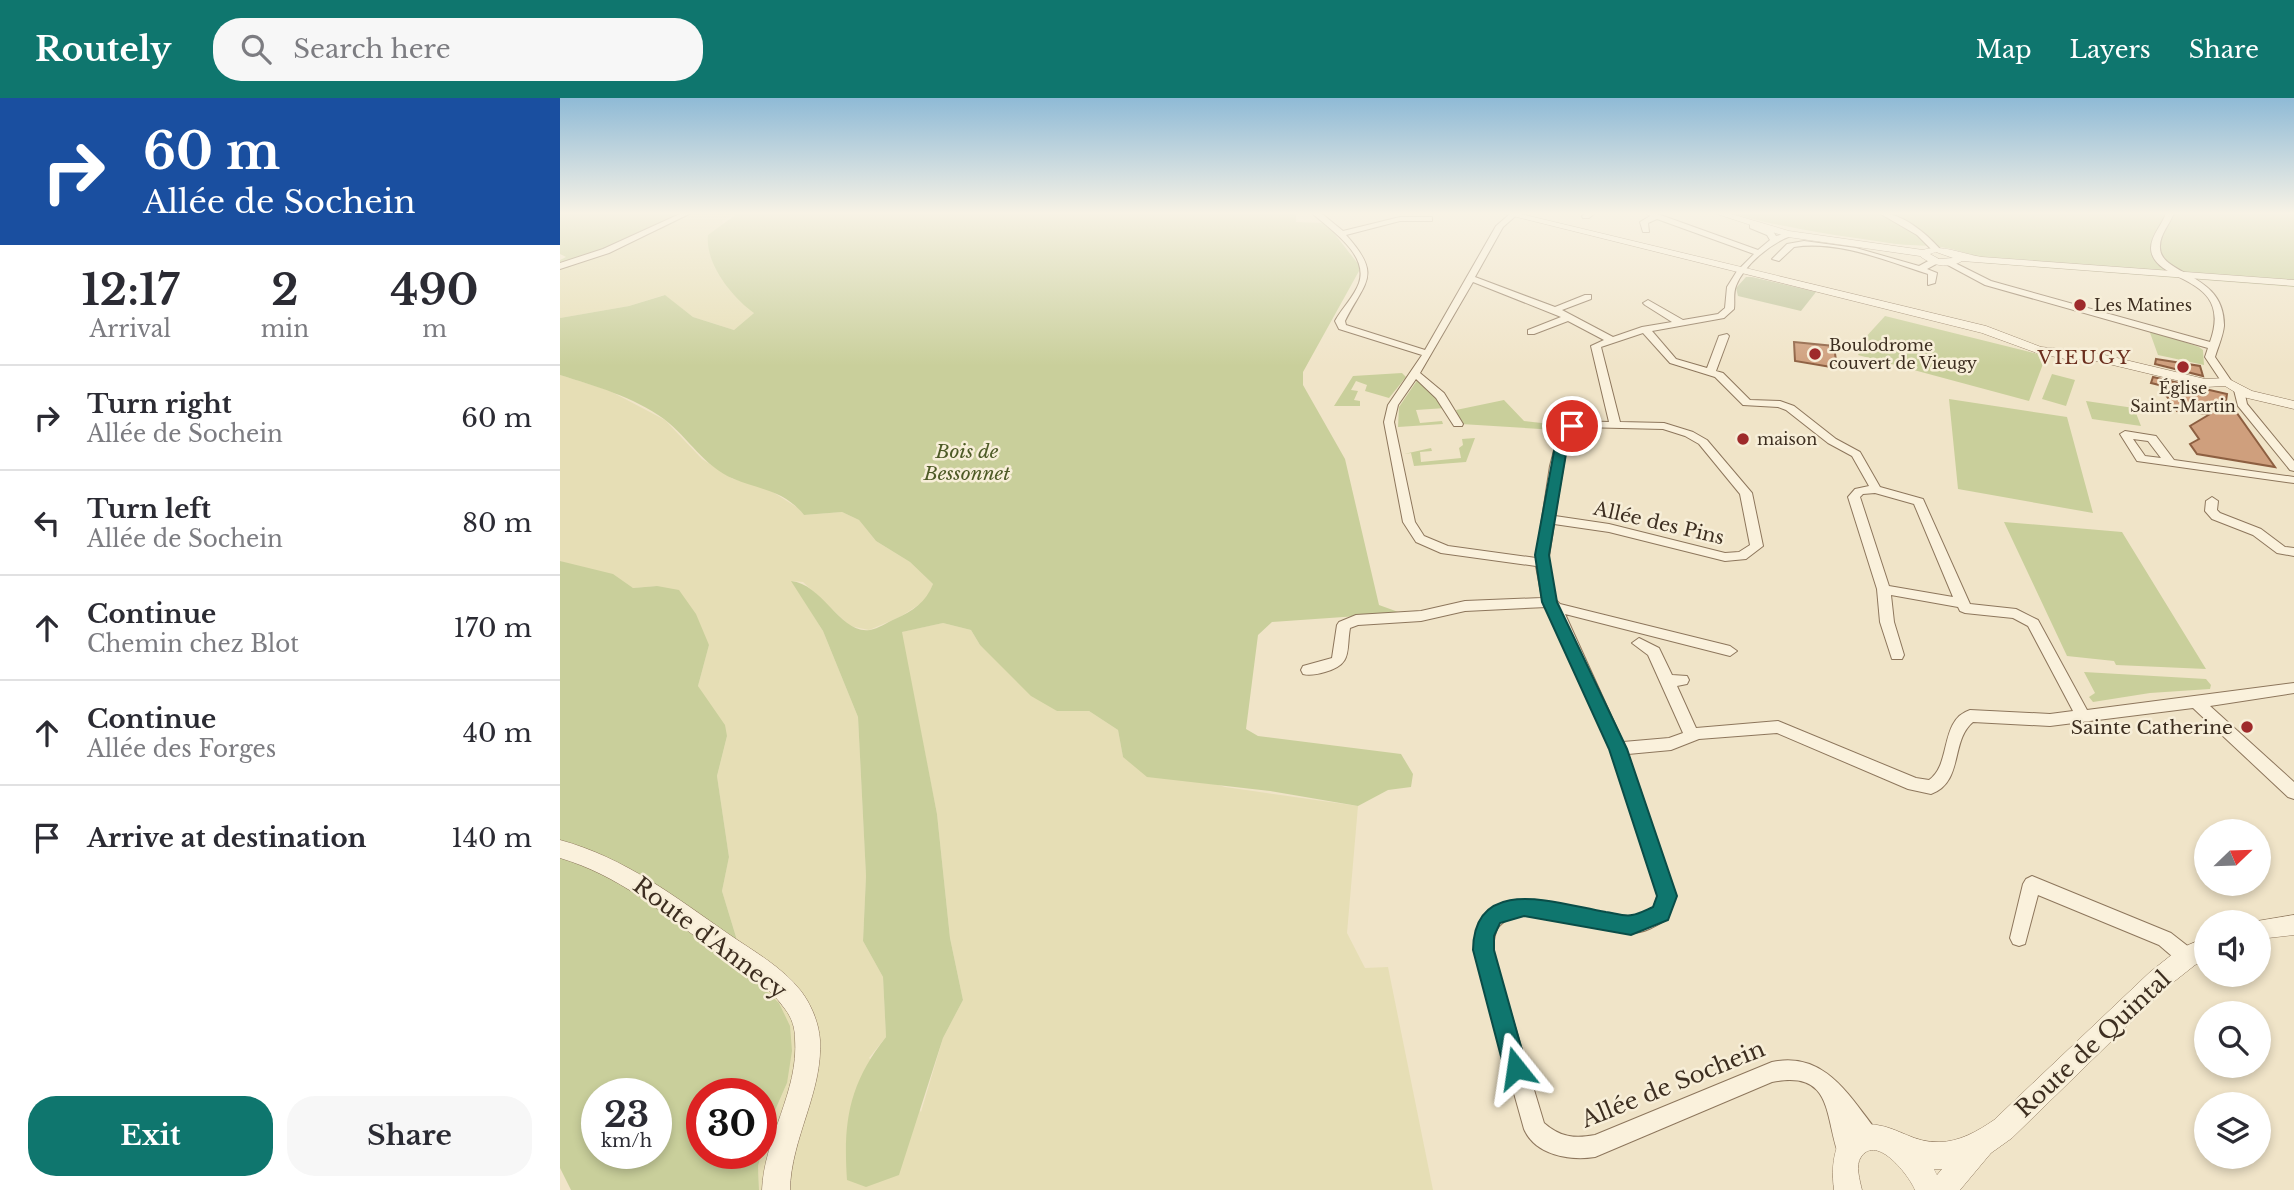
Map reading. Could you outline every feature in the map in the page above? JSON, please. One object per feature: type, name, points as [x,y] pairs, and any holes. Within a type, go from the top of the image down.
[{"type":"street","points":[[1362,264],[1365,268],[1364,282],[1340,321],[1342,327],[1428,354]]},
{"type":"street","points":[[1480,264],[1428,354],[1393,405],[1389,422],[1409,522],[1415,534],[1426,544],[1445,550],[1542,563]]},
{"type":"street","points":[[1715,264],[1986,330],[2000,339],[2075,357],[2092,356],[2205,383],[2227,382]]},
{"type":"street","points":[[1615,425],[1595,350],[1598,344],[1644,329],[1684,324],[1726,313],[1731,305],[1730,289],[1750,264]]},
{"type":"street","points":[[1904,264],[1933,273],[1931,283]]},
{"type":"street","points":[[1920,269],[1929,264]]},
{"type":"street","points":[[1959,264],[1988,283],[2212,346]]},
{"type":"street","points":[[2011,264],[2294,284]]},
{"type":"street","points":[[2165,264],[2204,286],[2216,308],[2218,328],[2212,346],[2212,362],[2227,382],[2239,390],[2294,405]]},
{"type":"street","points":[[1472,279],[1555,310],[1610,339]]},
{"type":"street","points":[[1555,310],[1588,298]]},
{"type":"street","points":[[1648,303],[1684,324]]},
{"type":"street","points":[[1531,332],[1567,318]]},
{"type":"street","points":[[1644,329],[1674,361],[1723,377],[1745,402],[1787,406],[1832,441],[1856,454],[1877,489]]},
{"type":"street","points":[[1711,372],[1724,336]]},
{"type":"street","points":[[1415,374],[1424,379],[1451,409],[1458,424]]},
{"type":"street","points":[[2239,390],[2242,404],[2294,468]]},
{"type":"street","name":"Allée de Sochein","points":[[1615,425],[1578,424],[1564,431],[1542,563],[1552,605],[1618,749],[1667,896],[1665,907],[1653,918],[1631,925],[1513,907],[1493,917],[1483,935],[1483,950],[1535,1129],[1547,1141],[1563,1148],[1595,1146],[1784,1068],[1813,1074],[1824,1082],[1836,1099],[1849,1168]]},
{"type":"street","name":"Allée des Pins","points":[[1548,519],[1609,528],[1725,557],[1742,556],[1758,546],[1746,493],[1703,442],[1664,426],[1615,425]]},
{"type":"street","points":[[2170,463],[2294,480]]},
{"type":"street","points":[[1897,655],[1887,622],[1884,589],[1854,497],[1859,491],[1877,489],[1909,497],[1921,505],[1965,608],[2016,614],[2033,623],[2083,716]]},
{"type":"street","points":[[2212,501],[2211,511],[2216,516],[2257,532],[2281,550],[2294,552]]},
{"type":"street","points":[[1884,589],[1963,603]]},
{"type":"street","points":[[1308,670],[1331,665],[1340,658],[1344,652],[1344,625],[1356,620],[1421,616],[1465,606],[1552,605],[1730,651]]},
{"type":"street","points":[[1639,643],[1654,652],[1675,681],[1691,734]]},
{"type":"street","points":[[1618,749],[1671,744],[1691,734],[1783,728],[1914,784],[1931,787],[1940,781],[1961,722],[1970,716],[2050,720],[2294,688]]},
{"type":"street","points":[[2196,702],[2294,792]]},
{"type":"street","name":"Route d'Annecy","points":[[560,849],[584,855],[631,877],[765,973],[794,1002],[806,1026],[807,1060],[777,1158],[776,1190]]},
{"type":"street","points":[[2019,938],[2032,884],[2194,952]]},
{"type":"street","points":[[2271,928],[2294,925]]},
{"type":"street","name":"Route de Quintal","points":[[1942,1190],[1982,1144],[2003,1129],[2148,989],[2194,955]]},
{"type":"street","name":"Route de Quintal","points":[[1849,1168],[1888,1140],[1907,1152],[1941,1156],[1982,1144]]},
{"type":"street","points":[[1907,1152],[1921,1168],[1929,1190]]},
{"type":"shaded area","points":[[577,264],[737,264],[754,313],[734,330],[693,317],[664,295],[629,306],[560,318],[560,266],[567,268]]},
{"type":"shaded area","points":[[560,375],[608,390],[665,420],[702,459],[733,479],[765,487],[798,508],[804,515],[842,512],[859,520],[876,541],[910,562],[933,584],[926,600],[900,617],[869,630],[850,626],[803,582],[792,581],[823,631],[858,717],[866,876],[863,941],[883,977],[886,1037],[869,1058],[921,1112],[943,1038],[963,1000],[950,938],[937,814],[901,632],[943,623],[971,630],[980,645],[1057,711],[1089,711],[1118,730],[1123,757],[1225,787],[1358,806],[1347,933],[1365,968],[1388,967],[1433,1190],[759,1190],[758,1169],[777,1169],[777,1106],[787,1083],[779,1003],[747,973],[722,891],[729,857],[717,776],[727,736],[698,686],[709,645],[657,586],[633,588],[560,561]]},
{"type":"green space","points":[[560,264],[577,264],[567,268]]},
{"type":"green space","name":"Bois de Bessonnet","points":[[714,264],[1359,265],[1359,271],[1303,372],[1303,385],[1345,459],[1379,605],[1401,613],[1272,622],[1258,635],[1246,729],[1258,736],[1401,754],[1413,774],[1411,787],[1388,790],[1358,806],[1270,791],[1147,777],[1123,757],[1118,730],[1089,711],[1057,711],[1031,696],[980,645],[971,630],[943,623],[902,632],[937,814],[950,938],[963,1000],[943,1038],[899,1175],[866,1187],[847,1180],[848,1121],[856,1087],[886,1037],[883,977],[863,941],[866,876],[858,717],[823,631],[791,581],[813,591],[850,625],[870,630],[913,609],[927,596],[933,584],[910,562],[876,541],[859,520],[842,512],[804,515],[788,500],[734,479],[714,467],[673,426],[640,404],[560,375],[560,318],[629,306],[665,295],[693,317],[734,330],[754,313],[729,289]]},
{"type":"green space","points":[[1994,264],[2294,264],[2294,287]]},
{"type":"green space","points":[[1746,277],[1816,292],[1801,311],[1738,296],[1736,288]]},
{"type":"green space","points":[[1885,316],[2046,356],[2029,401],[1858,355],[1868,341],[1864,339]]},
{"type":"green space","points":[[2149,330],[2199,347],[2203,350],[2204,365],[2158,355]]},
{"type":"green space","points":[[1402,373],[1406,377],[1389,398],[1365,391],[1367,385],[1356,381],[1351,390],[1358,391],[1354,400],[1360,401],[1360,406],[1334,406],[1353,376]]},
{"type":"green space","points":[[2052,374],[2075,380],[2066,406],[2042,399]]},
{"type":"green space","points":[[1418,379],[1423,380],[1446,408],[1416,410],[1420,423],[1442,421],[1443,424],[1398,427],[1399,407]]},
{"type":"green space","points":[[1949,399],[2067,417],[2093,513],[1958,489]]},
{"type":"green space","points":[[1504,400],[1524,421],[1559,425],[1556,430],[1461,424],[1456,410]]},
{"type":"green space","points":[[2086,401],[2134,408],[2141,426],[2092,419]]},
{"type":"green space","points":[[1475,438],[1466,462],[1414,466],[1411,453],[1404,454],[1431,448],[1432,451],[1420,452],[1421,462],[1461,458],[1459,448],[1463,445],[1462,439]]},
{"type":"green space","points":[[2004,522],[2122,532],[2206,669],[2116,665],[2114,661],[2067,656]]},
{"type":"green space","points":[[560,561],[613,574],[633,588],[657,586],[679,590],[696,614],[709,645],[698,686],[725,725],[727,736],[717,776],[729,857],[722,891],[747,973],[779,1003],[790,1026],[792,1051],[787,1083],[777,1106],[777,1078],[686,1078],[686,1169],[758,1169],[759,1190],[571,1190],[560,1168]]},
{"type":"green space","points":[[2084,672],[2206,679],[2211,685],[2210,689],[2150,693],[2093,702],[2089,697],[2095,693]]},
{"type":"building","name":"Boulodrome couvert de Vieugy","points":[[1794,342],[1834,346],[1837,368],[1795,361]]},
{"type":"building","name":"Église Saint-Martin","points":[[2156,359],[2200,366],[2203,376],[2155,364]]},
{"type":"building","points":[[2153,377],[2227,394],[2225,408],[2234,409],[2275,467],[2197,454],[2190,444],[2199,439],[2190,426],[2210,414],[2177,411],[2159,385],[2151,383]]},
{"type":"place","name":"Les Matines","points":[[2080,305]]},
{"type":"place","name":"Boulodrome couvert de Vieugy","points":[[1815,354]]},
{"type":"place","name":"Église Saint-Martin","points":[[2183,367]]},
{"type":"place","name":"maison","points":[[1743,439]]},
{"type":"place","name":"Sainte Catherine","points":[[2247,727]]},
{"type":"district","name":"VIEUGY","points":[[2085,357]]},
{"type":"route","points":[[1516,1068],[1483,950],[1483,935],[1493,917],[1502,910],[1524,907],[1631,925],[1660,914],[1665,907],[1667,896],[1618,749],[1555,607],[1550,602],[1542,563],[1556,466],[1564,431],[1572,426]]}]
